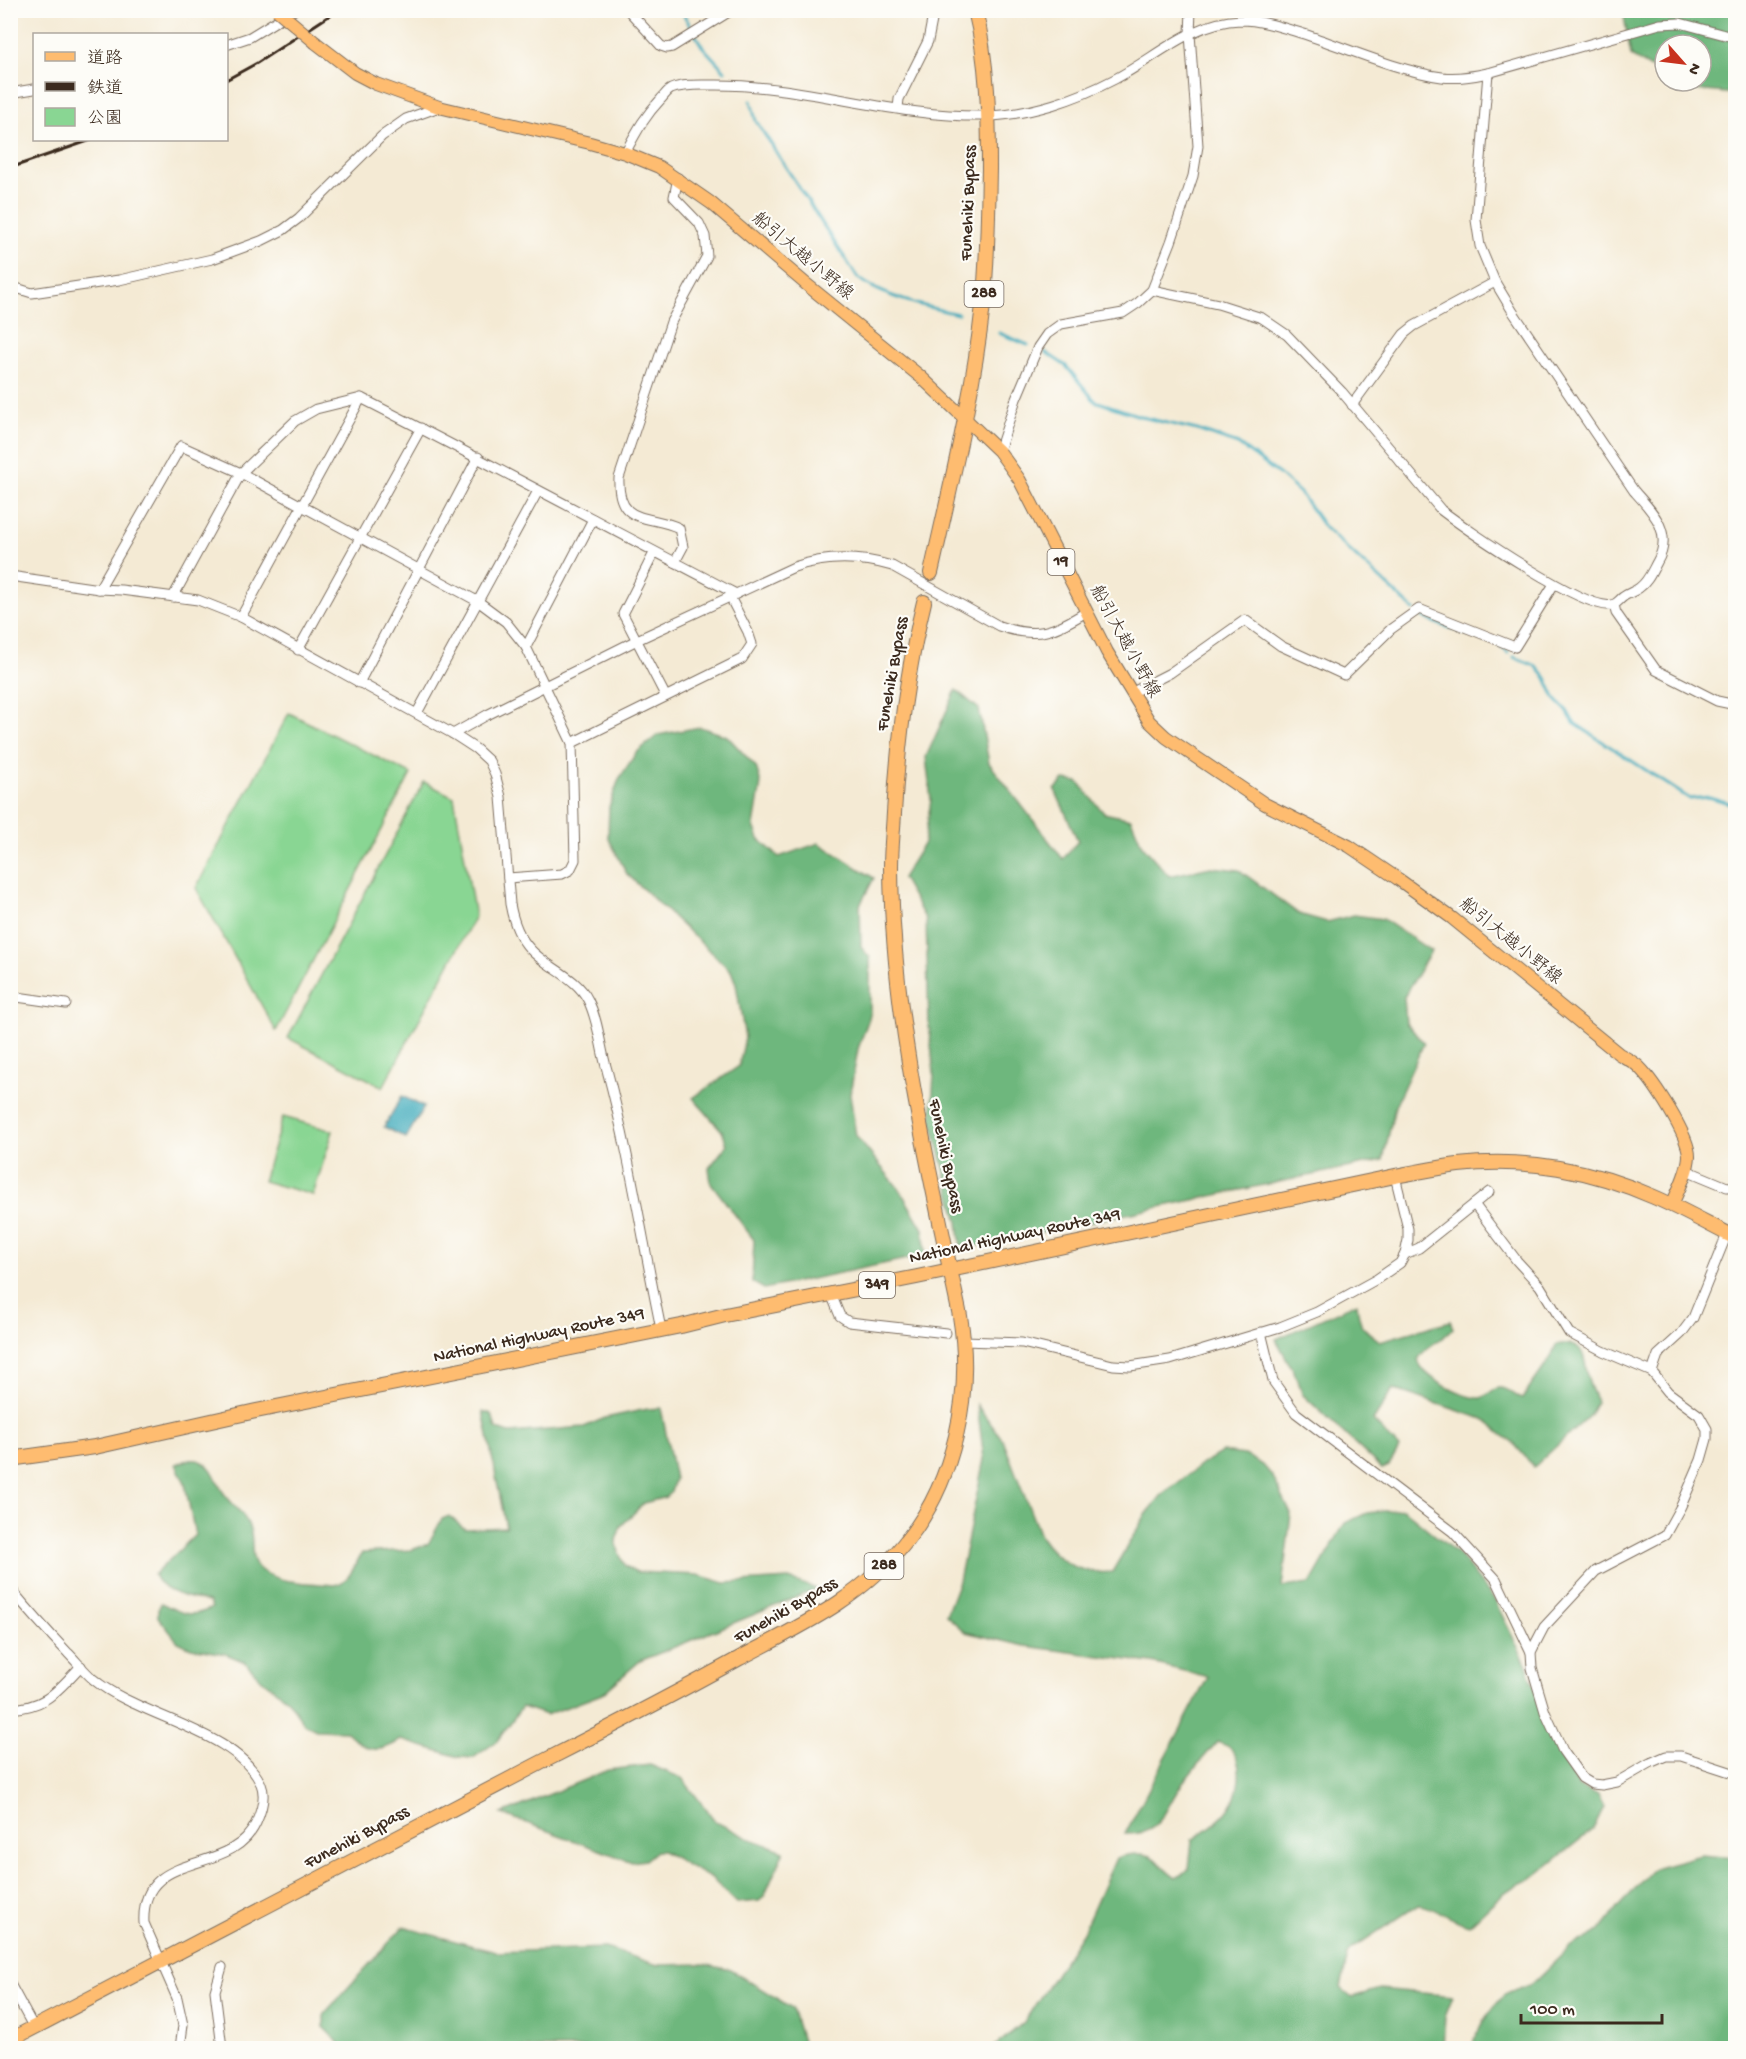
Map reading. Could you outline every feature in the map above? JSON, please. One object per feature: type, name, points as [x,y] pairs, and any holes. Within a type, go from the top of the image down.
[{"type":"highway","name":"Funehiki Bypass","points":[[931,573],[966,418],[984,303],[989,116],[980,28],[975,10]]},
{"type":"highway","name":"Funehiki Bypass","points":[[10,2040],[658,1703],[825,1612],[855,1593],[881,1569],[905,1543],[925,1515],[941,1482],[955,1442],[964,1391],[964,1341],[904,1035],[895,958],[891,867],[896,770],[904,701],[924,602]]},
{"type":"highway","name":"National Highway Route 349","points":[[10,1459],[95,1447],[255,1411],[951,1270],[1395,1176],[1459,1165],[1505,1163],[1543,1165],[1612,1181],[1672,1205],[1731,1236]]},
{"type":"main road","name":"船引大越小野線","points":[[278,10],[335,59],[366,79],[439,107],[606,147],[659,167],[711,203],[921,377],[999,451],[1019,479],[1107,652],[1149,721],[1166,737],[1265,804],[1349,846],[1391,874],[1452,918],[1590,1032],[1638,1066],[1654,1086],[1684,1135],[1688,1148],[1689,1159],[1686,1170],[1672,1205]]},
{"type":"street","points":[[228,44],[250,37],[294,10]]},
{"type":"street","points":[[628,10],[661,46],[667,48],[732,10]]},
{"type":"street","points":[[898,108],[899,99],[928,41],[934,10]]},
{"type":"street","points":[[999,451],[1016,399],[1038,347],[1047,334],[1061,324],[1123,313],[1152,290],[1171,243],[1192,176],[1198,146],[1190,34],[1191,10]]},
{"type":"street","points":[[626,153],[644,118],[670,90],[687,86],[740,85],[898,108],[989,116],[1034,109],[1080,95],[1117,78],[1163,48],[1208,25],[1244,20],[1277,26],[1444,77],[1488,73],[1660,24],[1680,24],[1736,38]]},
{"type":"street","points":[[1488,73],[1476,220],[1480,246],[1495,282],[1571,399],[1634,491],[1656,515],[1665,533],[1662,555],[1648,579],[1640,588],[1624,596],[1614,605]]},
{"type":"street","points":[[10,93],[33,89]]},
{"type":"street","points":[[10,286],[32,293],[119,280],[212,259],[261,242],[299,218],[382,136],[406,119],[439,107]]},
{"type":"street","points":[[675,562],[683,547],[679,528],[669,523],[641,519],[626,507],[618,492],[618,478],[671,322],[707,256],[705,236],[699,223],[674,197],[678,178]]},
{"type":"street","points":[[1352,405],[1404,334],[1414,326],[1495,282]]},
{"type":"street","points":[[1152,290],[1218,304],[1262,318],[1287,335],[1352,405],[1441,510],[1554,584],[1592,601],[1614,605]]},
{"type":"street","points":[[241,618],[361,398]]},
{"type":"street","points":[[173,597],[241,473],[295,421],[316,409],[361,398],[675,562],[733,596],[752,644],[742,659],[665,695],[572,743]]},
{"type":"street","points":[[298,650],[421,429]]},
{"type":"street","points":[[99,590],[180,446],[241,473],[479,602],[506,621],[526,647],[572,743],[575,860],[570,870],[562,874],[508,879]]},
{"type":"street","points":[[359,683],[478,458]]},
{"type":"street","points":[[417,713],[538,491]]},
{"type":"street","points":[[526,647],[593,519]]},
{"type":"street","points":[[654,553],[623,614],[665,695]]},
{"type":"street","points":[[453,734],[637,640],[811,561],[852,558],[892,566],[1012,631],[1046,632],[1062,627],[1086,612]]},
{"type":"street","points":[[10,576],[99,590],[198,600],[241,618],[417,713],[453,734],[489,762],[499,785],[512,912],[520,935],[531,950],[562,972],[587,998],[598,1028],[623,1136],[662,1329]]},
{"type":"street","points":[[1131,693],[1170,673],[1245,620],[1281,646],[1344,675],[1391,629],[1419,609],[1515,647],[1554,584]]},
{"type":"street","points":[[1614,605],[1616,613],[1656,670],[1717,701],[1736,705]]},
{"type":"street","points":[[10,996],[66,1004]]},
{"type":"street","points":[[1686,1170],[1727,1187],[1736,1186]]},
{"type":"street","points":[[964,1341],[1022,1343],[1113,1365],[1130,1366],[1170,1360],[1262,1332],[1317,1312],[1400,1263],[1405,1254],[1408,1229],[1395,1176]]},
{"type":"street","points":[[1405,1254],[1419,1248],[1489,1192]]},
{"type":"street","points":[[1474,1204],[1517,1262],[1540,1287],[1569,1333],[1603,1351],[1652,1372],[1668,1392],[1699,1415],[1707,1429],[1707,1440],[1703,1452],[1681,1506],[1665,1535],[1596,1571],[1544,1627],[1531,1652]]},
{"type":"street","points":[[1652,1372],[1658,1355],[1681,1334],[1693,1318],[1731,1236]]},
{"type":"street","points":[[831,1293],[840,1317],[849,1322],[946,1333]]},
{"type":"street","points":[[1262,1332],[1273,1381],[1296,1413],[1453,1532],[1496,1579],[1531,1652],[1532,1668],[1539,1694],[1559,1741],[1582,1778],[1592,1784],[1617,1782],[1666,1756],[1681,1756],[1736,1774]]},
{"type":"street","points":[[10,1588],[93,1679],[119,1697],[225,1747],[245,1762],[261,1785],[262,1810],[250,1835],[226,1853],[169,1872],[151,1889],[144,1910],[144,1923],[177,1998],[183,2025],[180,2049]]},
{"type":"street","points":[[10,1709],[42,1703],[50,1698],[81,1666]]},
{"type":"street","points":[[222,1967],[215,1990],[222,2049]]},
{"type":"street","points":[[10,1983],[34,2028]]},
{"type":"green space","points":[[1623,11],[1735,11],[1735,94],[1713,92],[1713,33],[1653,33],[1653,69],[1631,56]]},
{"type":"green space","points":[[956,690],[979,709],[989,763],[1063,859],[1078,841],[1055,790],[1064,780],[1078,782],[1104,813],[1131,819],[1142,845],[1169,876],[1211,867],[1239,870],[1299,914],[1327,922],[1354,915],[1383,919],[1431,951],[1404,997],[1406,1023],[1424,1043],[1395,1106],[1383,1160],[961,1249],[958,1222],[931,1119],[934,1074],[929,1025],[926,920],[902,878],[924,843],[931,800],[926,757]]},
{"type":"green space","points":[[289,713],[411,774],[276,1031],[196,888]]},
{"type":"green space","points":[[700,727],[727,736],[756,767],[761,783],[754,826],[759,839],[779,857],[819,843],[874,878],[860,905],[861,947],[870,958],[870,1015],[858,1049],[850,1094],[856,1136],[900,1190],[923,1229],[926,1255],[764,1289],[752,1282],[754,1240],[711,1183],[709,1168],[727,1145],[722,1131],[693,1098],[739,1066],[745,1038],[736,984],[731,971],[627,874],[608,837],[609,807],[619,779],[636,753],[658,735]]},
{"type":"green space","points":[[424,782],[454,797],[475,916],[383,1087],[288,1038]]},
{"type":"green space","points":[[283,1117],[333,1131],[313,1195],[263,1181]]},
{"type":"green space","points":[[1357,1303],[1362,1326],[1380,1341],[1450,1321],[1453,1328],[1425,1350],[1418,1360],[1421,1367],[1435,1380],[1454,1391],[1480,1398],[1501,1388],[1522,1399],[1550,1359],[1556,1345],[1566,1344],[1578,1347],[1582,1352],[1589,1382],[1597,1402],[1590,1415],[1534,1467],[1515,1445],[1483,1419],[1393,1389],[1373,1421],[1399,1448],[1389,1466],[1382,1469],[1302,1394],[1298,1380],[1276,1339]]},
{"type":"green space","points":[[977,1405],[1003,1440],[1040,1536],[1062,1560],[1080,1569],[1112,1572],[1145,1516],[1161,1496],[1202,1464],[1222,1452],[1245,1455],[1263,1465],[1273,1477],[1291,1514],[1282,1587],[1310,1584],[1345,1523],[1367,1513],[1403,1509],[1459,1555],[1495,1601],[1528,1668],[1556,1751],[1579,1787],[1598,1795],[1604,1807],[1593,1829],[1530,1880],[1505,1892],[1469,1925],[1418,1905],[1354,1947],[1348,1954],[1341,1988],[1352,1997],[1380,1989],[1453,1996],[1445,2016],[1443,2048],[993,2048],[1024,2022],[1083,1932],[1116,1858],[1144,1854],[1154,1858],[1176,1878],[1189,1869],[1192,1840],[1218,1821],[1230,1807],[1237,1790],[1239,1772],[1235,1755],[1229,1747],[1217,1742],[1182,1784],[1159,1822],[1146,1831],[1125,1834],[1208,1677],[1152,1663],[1025,1646],[965,1632],[946,1615],[959,1581],[984,1459]]},
{"type":"green space","points":[[661,1408],[675,1479],[671,1492],[666,1497],[644,1503],[621,1526],[616,1540],[625,1566],[637,1572],[698,1575],[725,1583],[789,1579],[817,1589],[640,1661],[602,1694],[546,1715],[522,1707],[497,1741],[473,1758],[459,1757],[401,1740],[384,1748],[371,1749],[359,1743],[346,1731],[316,1730],[304,1724],[288,1700],[261,1679],[245,1662],[226,1654],[191,1648],[178,1642],[158,1617],[161,1603],[175,1610],[192,1614],[212,1608],[209,1602],[170,1591],[163,1587],[154,1575],[195,1535],[185,1484],[176,1464],[196,1460],[210,1468],[223,1492],[248,1523],[253,1557],[257,1567],[262,1571],[288,1581],[334,1585],[348,1577],[362,1553],[411,1550],[428,1544],[442,1519],[449,1516],[465,1529],[506,1527],[483,1411],[492,1414],[496,1429],[510,1433],[584,1427],[605,1418]]},
{"type":"green space","points":[[650,1765],[682,1778],[716,1822],[748,1838],[784,1851],[764,1897],[759,1901],[737,1903],[712,1879],[663,1851],[656,1851],[645,1860],[632,1862],[502,1814],[608,1770]]},
{"type":"green space","points":[[1701,1855],[1735,1858],[1735,2048],[1473,2048],[1473,2042],[1483,2021],[1504,1995],[1532,1984],[1569,1948],[1600,1931],[1618,1907],[1651,1871],[1657,1867]]},
{"type":"green space","points":[[403,1927],[496,1952],[605,1948],[658,1965],[703,1964],[731,1970],[792,2008],[804,2048],[344,2048],[324,2028],[324,2014]]},
{"type":"water","points":[[402,1096],[424,1107],[406,1138],[384,1127]]},
{"type":"waterway","points":[[681,10],[702,46],[725,71]]},
{"type":"waterway","points":[[751,101],[756,121],[857,277],[892,296],[958,314]]},
{"type":"waterway","points":[[999,333],[1028,345]]},
{"type":"waterway","points":[[1045,352],[1066,366],[1095,401],[1238,444],[1300,493],[1325,528],[1414,610]]},
{"type":"waterway","points":[[1419,614],[1433,622],[1486,640]]},
{"type":"waterway","points":[[1498,644],[1508,653]]},
{"type":"waterway","points":[[1514,657],[1536,666],[1546,678],[1556,700],[1567,711],[1574,723],[1690,799],[1709,797],[1736,805]]},
{"type":"railway","points":[[228,79],[257,63],[338,10]]},
{"type":"railway","points":[[10,168],[88,141]]}]
